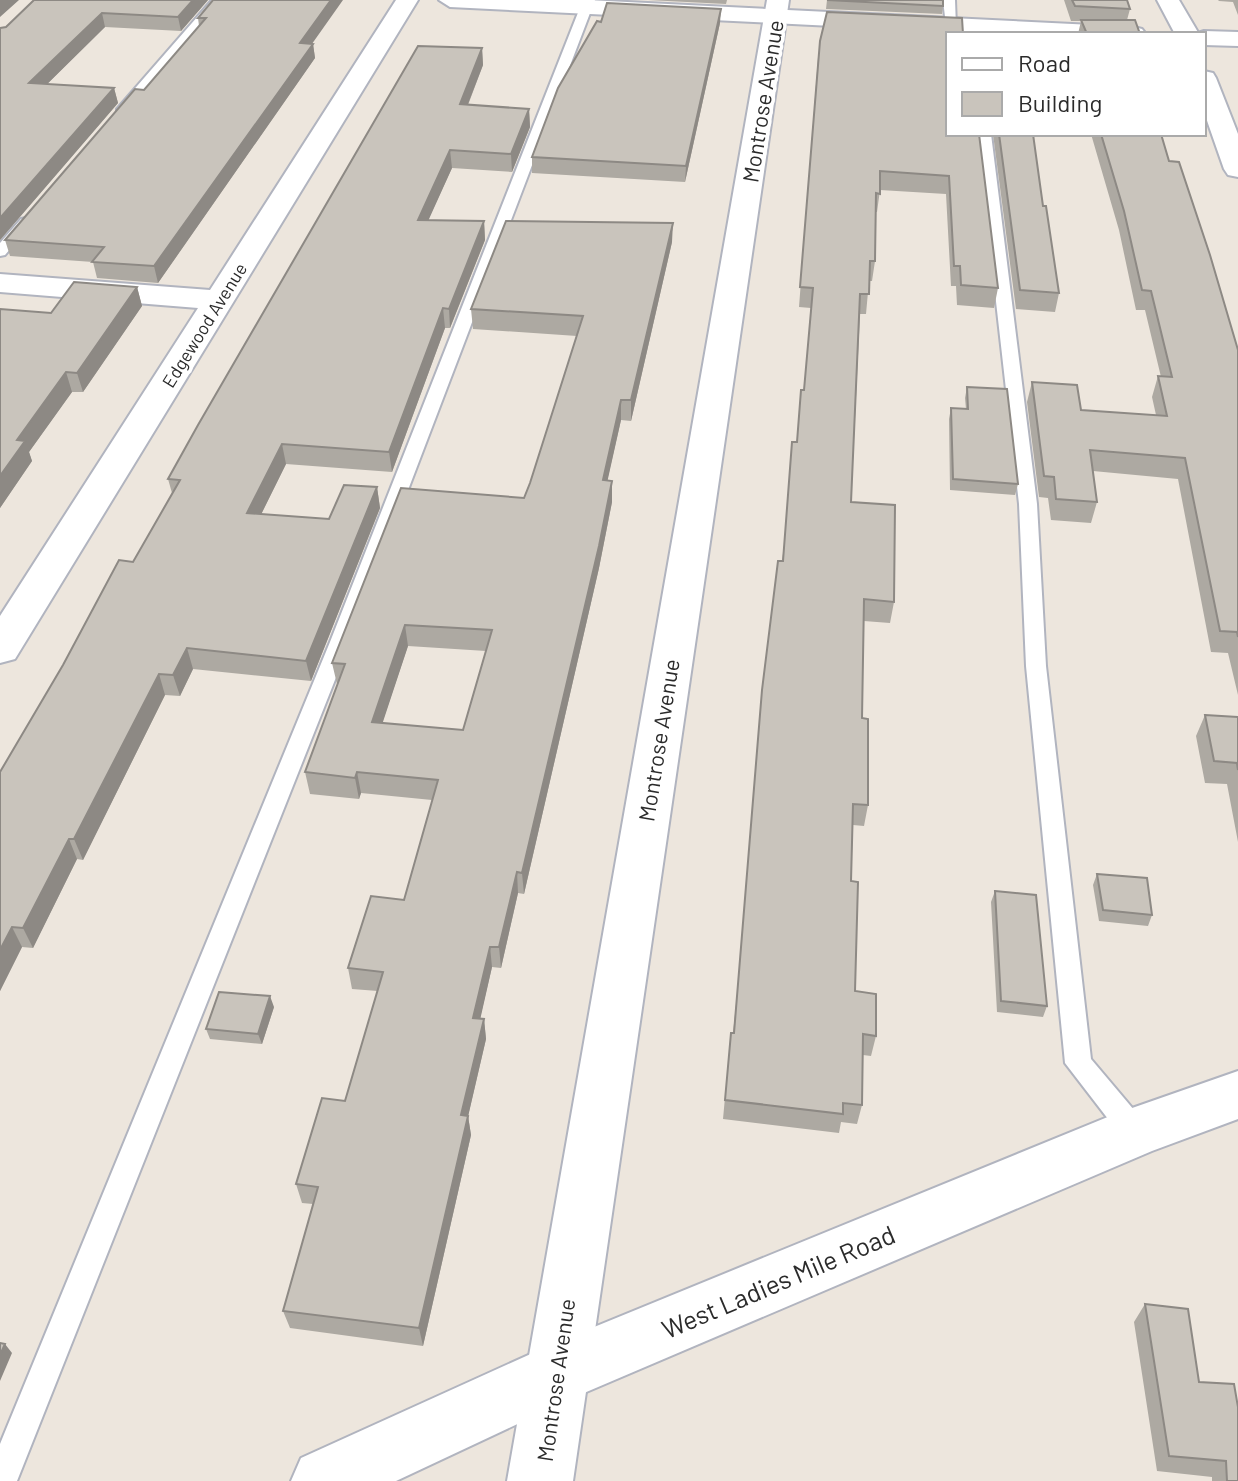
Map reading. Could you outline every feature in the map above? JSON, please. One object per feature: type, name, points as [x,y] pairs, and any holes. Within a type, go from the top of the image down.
[{"type":"street","name":"Edgewood Avenue","points":[[0,649],[407,0]]},
{"type":"street","points":[[450,0],[776,8],[966,28],[1078,32]]},
{"type":"street","points":[[1168,0],[1186,32]]},
{"type":"street","name":"Montrose Avenue","points":[[540,1481],[776,8]]},
{"type":"street","points":[[1206,38],[1238,39]]},
{"type":"street","points":[[1206,83],[1238,169]]},
{"type":"street","points":[[0,283],[221,300]]},
{"type":"street","name":"West Ladies Mile Road","points":[[324,1481],[555,1374],[1135,1132],[1238,1095]]},
{"type":"lane","points":[[110,127],[218,0]]},
{"type":"lane","points":[[949,0],[966,28]]},
{"type":"lane","points":[[1,1481],[340,642],[588,3]]},
{"type":"lane","points":[[984,136],[1028,504],[1036,666],[1078,1063],[1135,1132]]},
{"type":"lane","points":[[0,252],[40,206]]},
{"type":"building","points":[[34,0],[193,0],[178,17],[102,13],[29,83],[114,88],[0,218],[0,28],[6,27]]},
{"type":"building","points":[[213,0],[331,0],[300,43],[313,44],[154,266],[92,262],[104,247],[5,240],[135,89],[144,90],[206,18],[198,18]]},
{"type":"building","points":[[827,0],[943,0],[943,6]]},
{"type":"building","points":[[1072,0],[1127,0],[1130,9],[1075,6]]},
{"type":"building","points":[[607,3],[721,9],[686,166],[532,157],[558,88],[597,21],[601,22]]},
{"type":"building","points":[[827,12],[962,18],[963,32],[946,32],[946,136],[979,136],[998,288],[961,285],[960,266],[954,266],[949,176],[880,171],[880,194],[876,193],[875,261],[870,261],[869,294],[860,294],[851,502],[895,505],[894,602],[864,599],[862,718],[868,719],[868,805],[853,804],[851,881],[858,882],[855,991],[876,994],[876,1036],[863,1034],[862,1105],[843,1103],[843,1114],[725,1100],[731,1033],[734,1033],[762,690],[778,561],[783,561],[792,442],[797,442],[801,390],[804,390],[813,288],[800,287],[820,41]]},
{"type":"building","points":[[1081,20],[1135,20],[1139,32],[1086,32]]},
{"type":"building","points":[[418,46],[482,48],[460,104],[529,109],[511,154],[450,150],[418,220],[484,221],[449,309],[443,308],[389,452],[282,444],[247,513],[329,519],[344,485],[377,487],[306,661],[187,648],[173,675],[159,674],[74,839],[69,839],[23,928],[12,927],[0,950],[0,772],[63,665],[119,560],[133,562],[180,480],[168,479]]},
{"type":"building","points":[[999,136],[1033,136],[1059,293],[1020,290]]},
{"type":"building","points":[[1102,136],[1162,136],[1169,161],[1179,162],[1238,350],[1238,637],[1237,632],[1220,631],[1185,458],[1090,450],[1097,502],[1056,499],[1054,477],[1044,476],[1032,382],[1077,385],[1081,410],[1167,416],[1158,376],[1172,377],[1151,291],[1142,290],[1124,211]]},
{"type":"building","points":[[506,221],[673,223],[631,400],[621,400],[603,480],[612,481],[599,546],[522,873],[517,872],[499,947],[490,947],[473,1018],[484,1019],[461,1115],[468,1116],[419,1328],[283,1311],[318,1187],[296,1184],[322,1098],[345,1101],[383,972],[348,968],[371,896],[404,900],[438,780],[357,772],[355,778],[305,772],[345,664],[332,663],[401,488],[524,498],[530,483],[583,316],[471,309]],"holes":[[[405,625],[492,630],[463,730],[372,722]]]},
{"type":"building","points":[[74,282],[137,287],[77,373],[66,372],[17,440],[25,441],[0,476],[0,309],[51,313]]},
{"type":"building","points":[[967,387],[1007,389],[1018,484],[953,479],[951,408],[968,409]]},
{"type":"building","points":[[1205,715],[1238,717],[1238,770],[1237,763],[1214,761]]},
{"type":"building","points":[[1097,874],[1147,878],[1152,915],[1103,910]]},
{"type":"building","points":[[995,891],[1036,895],[1047,1006],[1001,1001]]},
{"type":"building","points":[[219,992],[270,996],[258,1034],[206,1029]]},
{"type":"building","points":[[1145,1304],[1188,1309],[1199,1382],[1234,1384],[1238,1407],[1238,1481],[1227,1481],[1226,1461],[1169,1456]]}]
